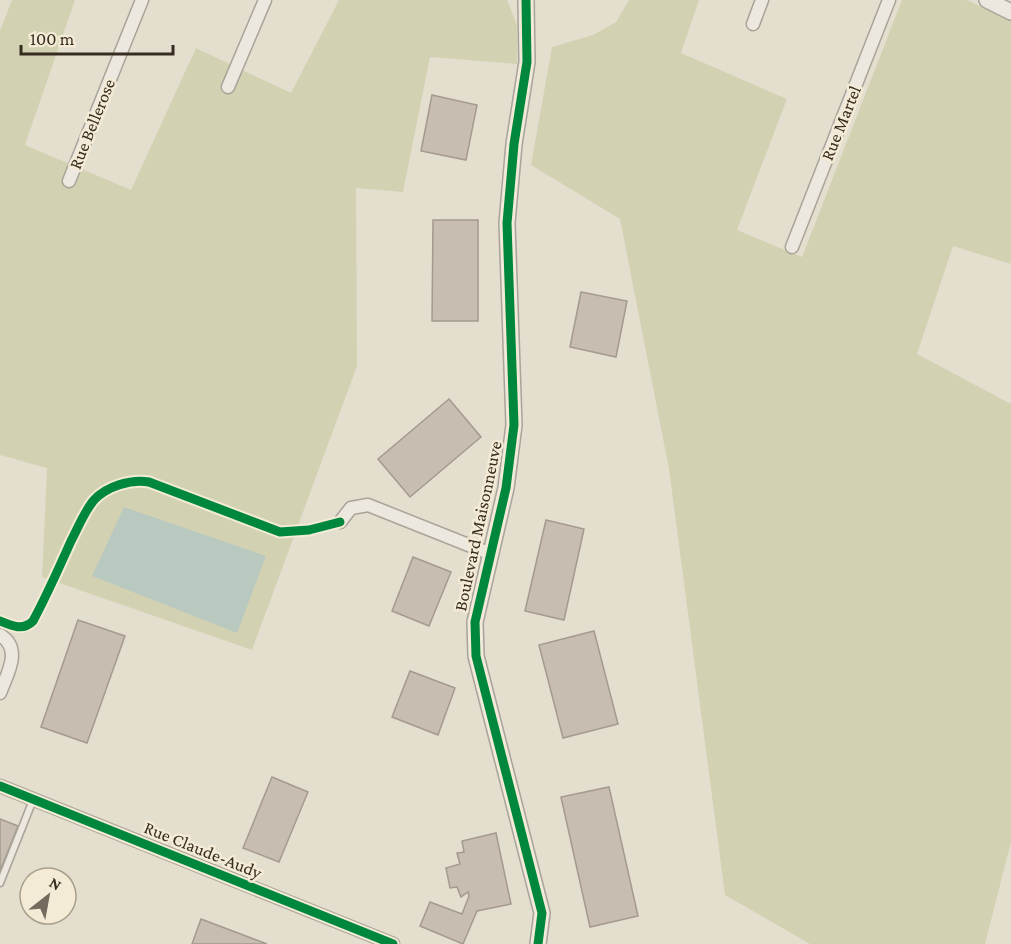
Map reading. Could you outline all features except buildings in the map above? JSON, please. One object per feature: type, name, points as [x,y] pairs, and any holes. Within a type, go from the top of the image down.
[{"type":"street","name":"Rue Bellerose","points":[[69,182],[142,0]]},
{"type":"street","points":[[228,87],[266,0]]},
{"type":"street","name":"Boulevard Maisonneuve","points":[[526,0],[527,62],[514,144],[507,223],[514,425],[511,462],[475,622],[476,656],[542,913],[538,944]]},
{"type":"street","points":[[753,24],[762,0]]},
{"type":"street","name":"Rue Martel","points":[[792,247],[889,0]]},
{"type":"street","points":[[987,0],[1011,12]]},
{"type":"street","points":[[340,522],[351,508],[368,505],[491,554]]},
{"type":"street","points":[[0,635],[11,645],[13,654],[0,693]]},
{"type":"street","name":"Rue Claude-Audy","points":[[0,786],[393,944]]},
{"type":"lane","points":[[0,883],[34,799]]},
{"type":"green space","points":[[12,0],[75,0],[25,145],[131,190],[196,48],[291,93],[339,0],[507,0],[517,25],[517,64],[430,57],[403,192],[356,188],[357,366],[252,650],[42,577],[47,468],[0,455],[0,31]]},
{"type":"green space","points":[[629,0],[699,0],[681,53],[787,99],[737,230],[802,257],[902,0],[967,0],[1011,21],[1011,264],[953,246],[917,354],[1011,404],[1011,842],[985,944],[810,944],[725,895],[669,469],[620,219],[531,165],[552,47],[593,35],[616,22]]},
{"type":"shaded area","points":[[124,507],[266,556],[237,633],[92,576]]},
{"type":"cycle path","points":[[526,0],[527,62],[514,144],[507,223],[514,425],[506,488],[475,622],[476,656],[542,913],[538,944]]},
{"type":"cycle path","points":[[0,621],[21,627],[33,621],[87,510],[99,495],[120,485],[149,482],[280,532],[309,530],[340,522]]},
{"type":"cycle path","points":[[0,786],[393,944]]}]
